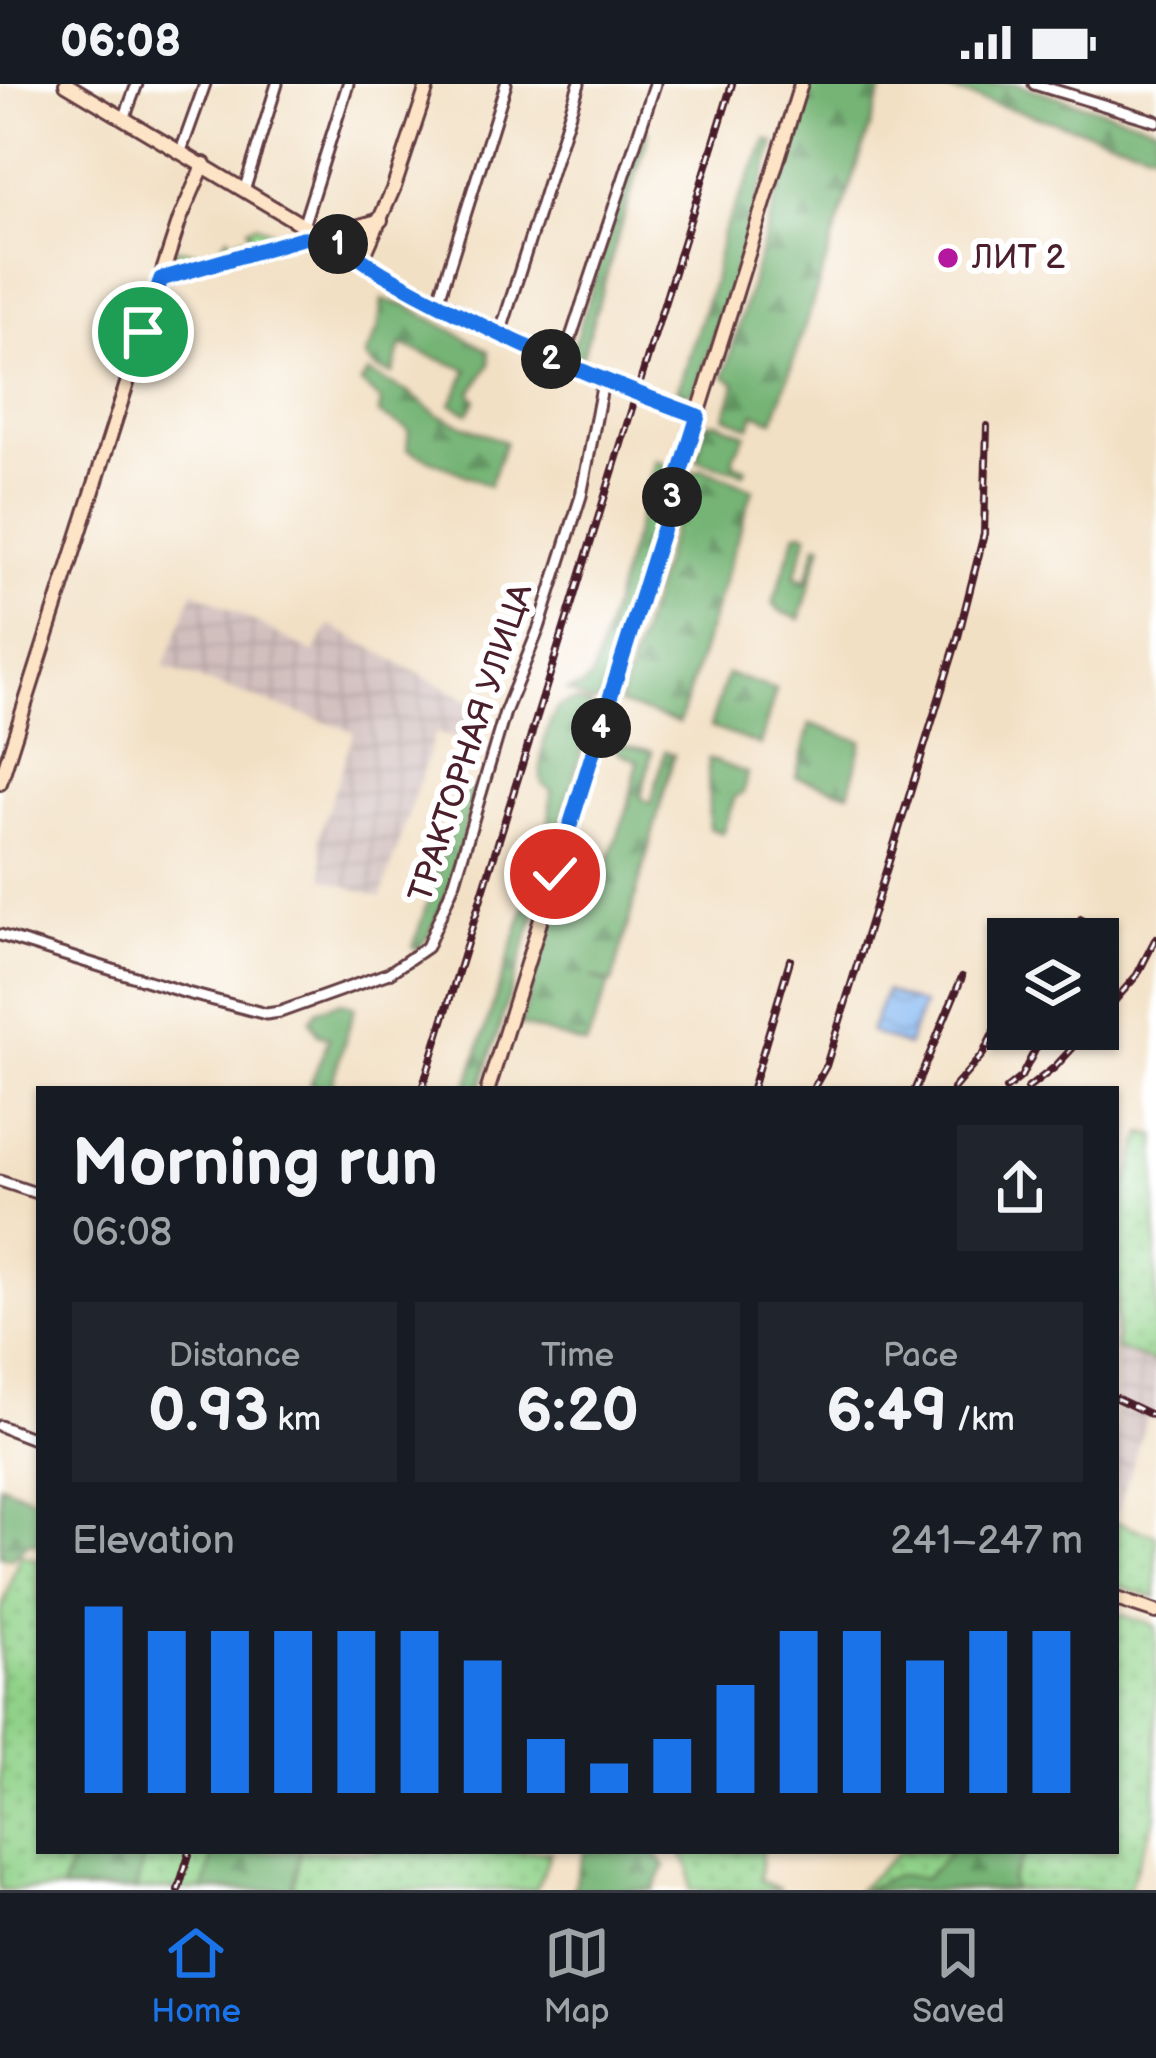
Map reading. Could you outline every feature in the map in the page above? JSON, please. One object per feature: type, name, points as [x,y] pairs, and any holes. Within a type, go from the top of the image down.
[{"type":"main road","points":[[66,84],[438,302],[603,382],[698,416]]},
{"type":"main road","points":[[362,260],[381,220],[428,84]]},
{"type":"main road","points":[[489,1086],[801,84]]},
{"type":"main road","points":[[0,783],[161,279],[204,164]]},
{"type":"main road","points":[[325,236],[381,220]]},
{"type":"main road","points":[[1119,1600],[1156,1612]]},
{"type":"street","points":[[124,119],[137,84]]},
{"type":"street","points":[[181,151],[205,84]]},
{"type":"street","points":[[245,188],[278,84]]},
{"type":"street","points":[[304,223],[348,84]]},
{"type":"street","points":[[438,302],[506,84]]},
{"type":"street","points":[[500,334],[579,84]]},
{"type":"street","points":[[562,364],[655,84]]},
{"type":"street","points":[[1034,84],[1156,121]]},
{"type":"street","points":[[161,279],[325,236]]},
{"type":"street","name":"ТРАКТОРНАЯ УЛИЦА","points":[[0,934],[187,994],[266,1014],[388,974],[427,947],[450,896],[505,712],[539,628],[581,496],[603,382]]},
{"type":"street","points":[[0,1181],[36,1193]]},
{"type":"street","points":[[0,1426],[36,1440]]},
{"type":"shaded area","points":[[194,590],[314,653],[330,625],[480,707],[468,741],[435,733],[381,897],[325,879],[319,836],[354,732],[164,667]]},
{"type":"shaded area","points":[[1119,1348],[1156,1361],[1156,1419],[1147,1417],[1119,1508]]},
{"type":"green space","points":[[810,84],[884,84],[774,420],[754,413],[750,427],[725,416],[736,384],[724,376]]},
{"type":"green space","points":[[928,84],[1016,84],[1156,126],[1156,152]]},
{"type":"green space","points":[[643,128],[649,132],[580,364],[569,360]]},
{"type":"green space","points":[[767,140],[775,143],[699,385],[692,393],[677,392],[713,282],[722,235]]},
{"type":"green space","points":[[256,224],[280,236],[281,242],[177,270],[170,266],[176,249],[214,255],[228,236],[231,241],[251,236],[248,228]]},
{"type":"green space","points":[[382,300],[407,306],[489,351],[490,364],[471,393],[476,400],[468,413],[451,404],[468,370],[401,345],[393,374],[376,369],[365,357],[378,330]]},
{"type":"green space","points":[[368,373],[409,393],[438,415],[505,442],[489,486],[407,449],[409,430],[379,414],[381,401],[361,383]]},
{"type":"green space","points":[[717,422],[746,434],[733,456],[734,465],[746,467],[744,473],[697,460],[706,423]]},
{"type":"green space","points":[[656,460],[668,466],[632,605],[600,701],[593,703],[568,691],[592,677]]},
{"type":"green space","points":[[703,469],[753,489],[679,723],[619,704],[690,473]]},
{"type":"green space","points":[[796,534],[808,534],[795,577],[807,580],[817,544],[822,544],[800,619],[773,604]]},
{"type":"green space","points":[[727,674],[776,690],[760,745],[710,727]]},
{"type":"green space","points":[[565,703],[591,706],[592,716],[481,1086],[467,1086],[549,832],[551,790],[542,784],[542,755],[554,714]]},
{"type":"green space","points":[[810,724],[862,741],[849,793],[796,777]]},
{"type":"green space","points":[[619,744],[652,751],[641,798],[651,804],[665,751],[674,755],[612,983],[591,977],[609,984],[586,1045],[520,1025],[562,892],[594,902],[628,807],[638,761],[616,751]]},
{"type":"green space","points":[[708,759],[747,773],[743,793],[735,797],[722,833],[709,828]]},
{"type":"green space","points":[[475,789],[446,895],[429,934],[418,949],[413,948],[462,793]]},
{"type":"green space","points":[[340,1002],[355,1007],[331,1086],[310,1085],[329,1038],[318,1034],[310,1020],[319,1009]]},
{"type":"green space","points":[[1143,1133],[1156,1136],[1156,1363],[1119,1350],[1119,1208]]},
{"type":"green space","points":[[0,1484],[36,1499],[36,1545],[30,1542],[11,1558],[1,1556]]},
{"type":"green space","points":[[1119,1523],[1156,1535],[1156,1598],[1119,1586]]},
{"type":"green space","points":[[20,1554],[36,1559],[36,1854],[550,1854],[536,1890],[0,1890],[0,1614]]},
{"type":"green space","points":[[1119,1614],[1156,1626],[1156,1816],[1128,1890],[858,1890],[897,1854],[1119,1854]]},
{"type":"green space","points":[[75,1854],[144,1854],[136,1890],[61,1890]]},
{"type":"green space","points":[[213,1854],[299,1854],[293,1890],[203,1890]]},
{"type":"green space","points":[[584,1854],[655,1854],[665,1866],[654,1890],[573,1890]]},
{"type":"green space","points":[[681,1854],[762,1854],[760,1880],[781,1890],[691,1890],[690,1868]]},
{"type":"green space","points":[[949,1854],[1025,1854],[1011,1880],[1014,1890],[864,1890],[897,1875],[925,1878]]},
{"type":"water","points":[[886,991],[923,1005],[907,1046],[870,1032]]},
{"type":"railway","points":[[423,1086],[732,84]]},
{"type":"railway","points":[[815,1086],[826,1066],[958,637],[984,534],[987,426]]},
{"type":"railway","points":[[1119,996],[1137,975],[1156,938]]},
{"type":"railway","points":[[753,1086],[790,960]]},
{"type":"railway","points":[[916,1086],[962,977]]},
{"type":"railway","points":[[956,1086],[987,1046]]},
{"type":"railway","points":[[1010,1086],[1021,1077],[1035,1050]]},
{"type":"railway","points":[[1031,1086],[1071,1050]]},
{"type":"railway","points":[[1119,1399],[1156,1417]]},
{"type":"railway","points":[[178,1890],[189,1854]]},
{"type":"place","name":"ЛИТ 2","points":[[948,258]]},
{"type":"route","points":[[143,332],[161,279],[302,238],[325,236],[386,275],[562,364],[698,416],[555,874]]}]
